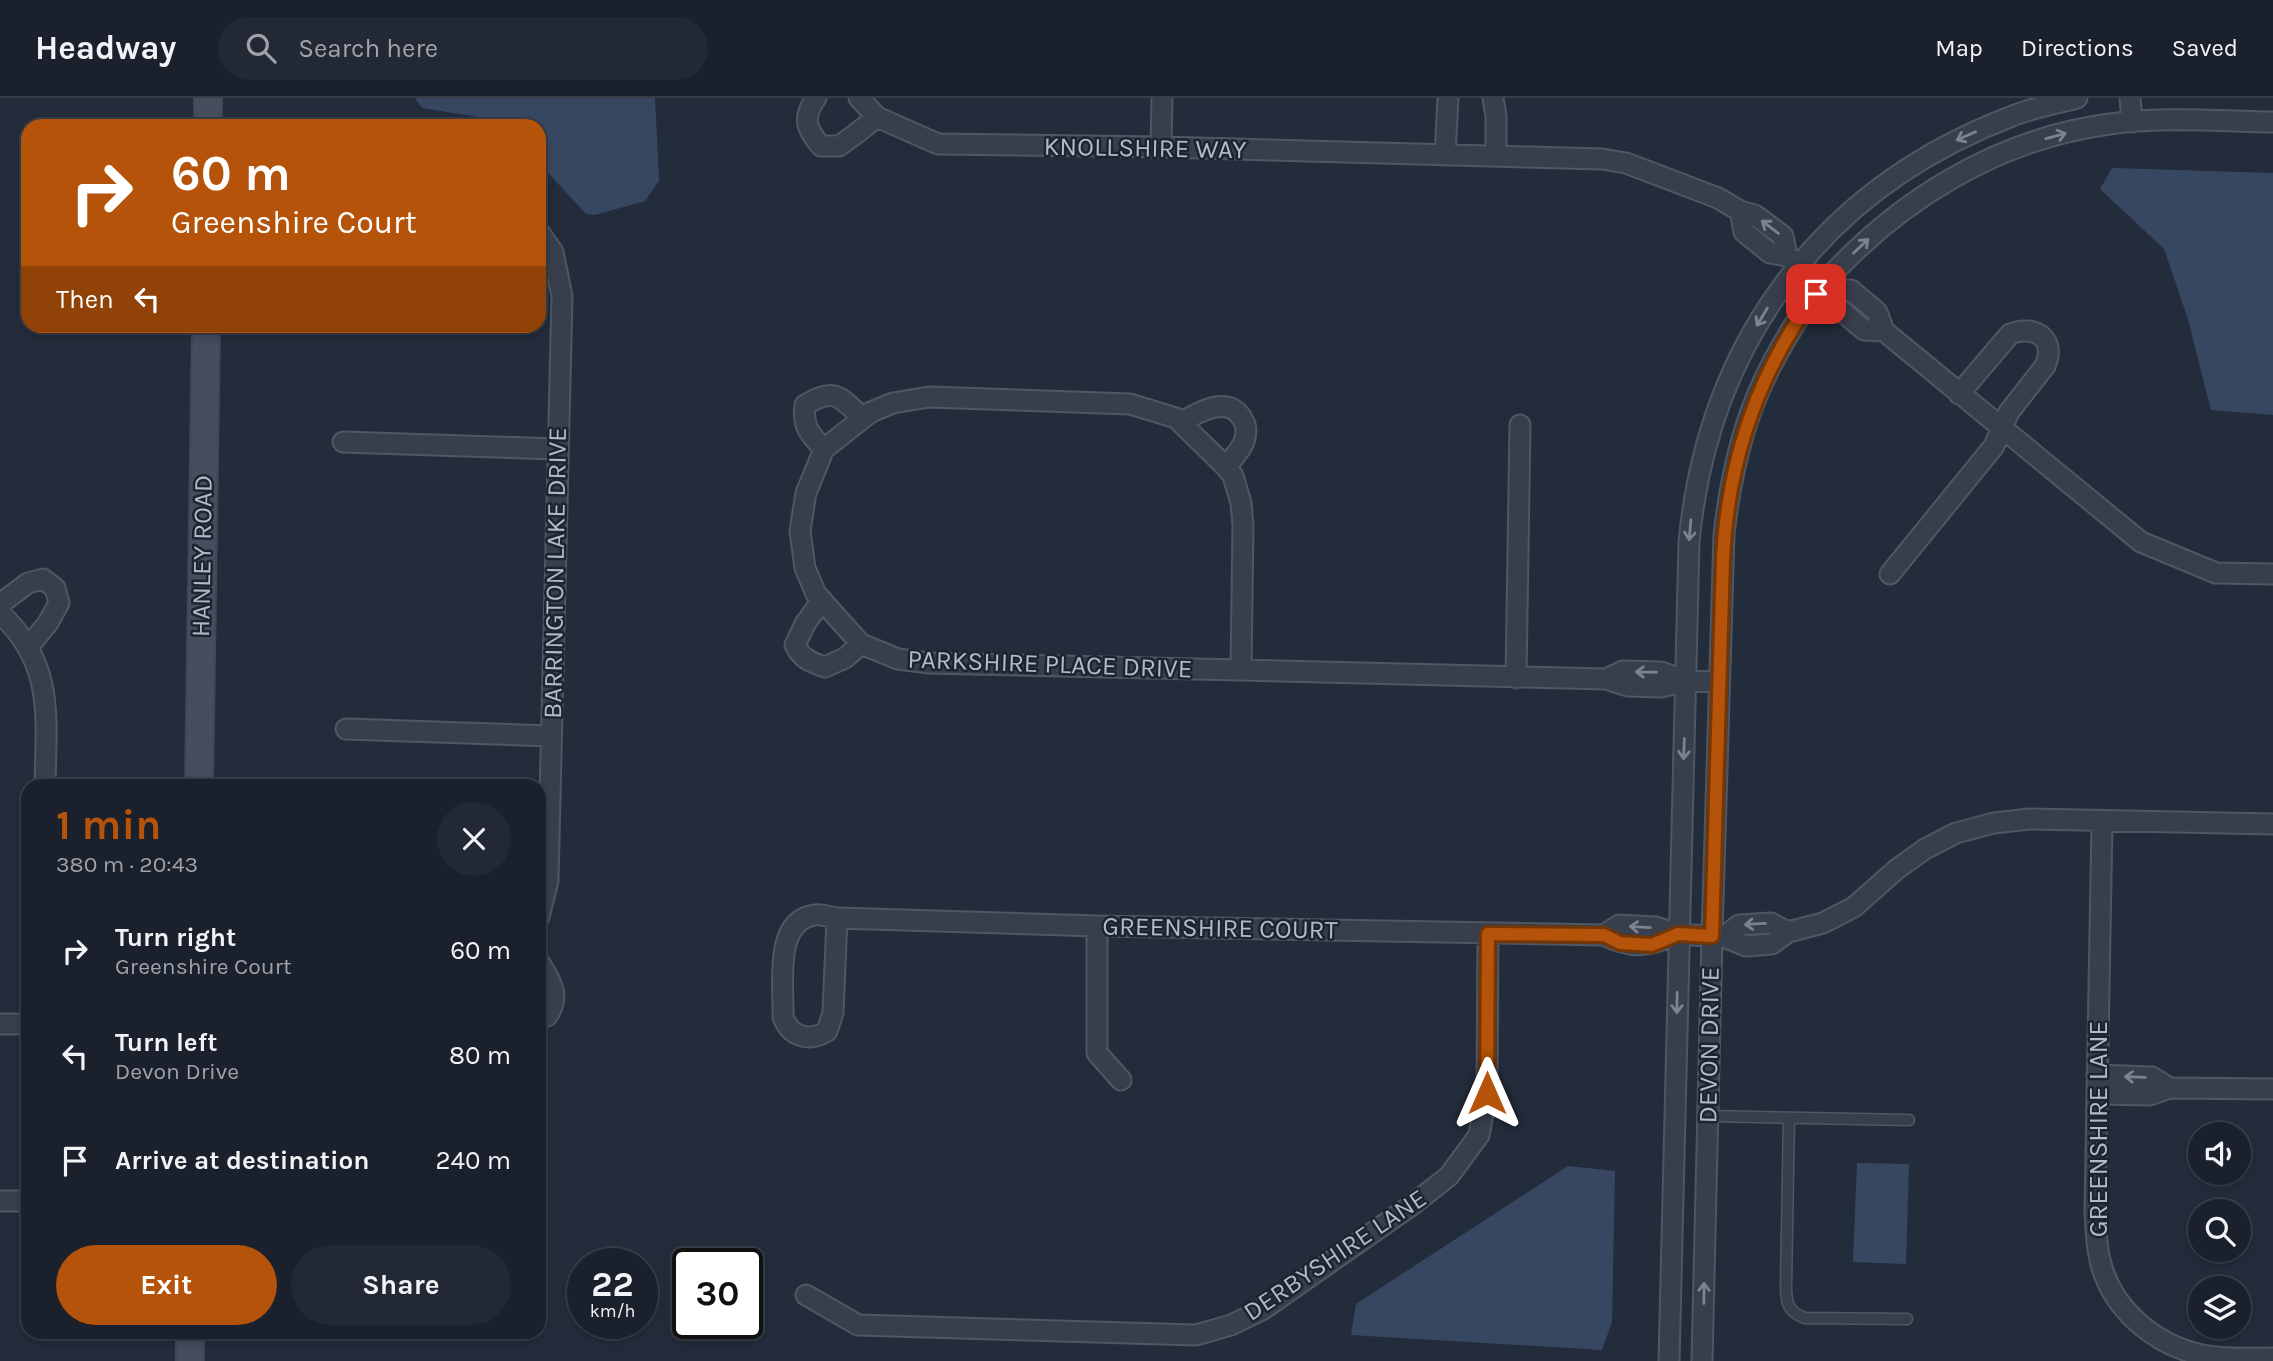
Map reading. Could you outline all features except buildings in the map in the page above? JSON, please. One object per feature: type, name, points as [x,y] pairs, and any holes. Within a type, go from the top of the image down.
[{"type":"street","points":[[208,98],[208,119]]},
{"type":"street","points":[[816,98],[807,116],[810,133],[821,146],[839,146],[877,117]]},
{"type":"street","name":"KNOLLSHIRE WAY","points":[[859,98],[877,117],[938,144],[1496,155],[1602,159],[1626,163],[1718,198],[1740,211],[1744,232],[1770,253],[1792,260],[1828,287]]},
{"type":"street","points":[[1161,147],[1162,98]]},
{"type":"street","points":[[1445,155],[1447,98]]},
{"type":"street","points":[[1493,98],[1496,155]]},
{"type":"street","name":"DEVON DRIVE","points":[[1669,1361],[1689,542],[1702,456],[1723,392],[1783,283],[1792,260],[1849,212],[1916,163],[1950,143],[2011,116],[2077,98]]},
{"type":"street","points":[[2130,98],[2132,122]]},
{"type":"street","name":"DEVON DRIVE","points":[[1702,1361],[1707,1116],[1718,936],[1719,682],[1724,534],[1740,445],[1763,381],[1804,310],[1893,218],[1953,177],[2001,154],[2051,136],[2101,125],[2132,122],[2273,122]]},
{"type":"street","name":"BARRINGTON LAKE DRIVE","points":[[546,242],[553,253],[562,296],[546,889]]},
{"type":"street","points":[[1828,287],[1838,308],[1864,330],[1884,331],[2141,542],[2216,573],[2273,574]]},
{"type":"street","points":[[1890,574],[1994,446],[2009,412],[2049,358],[2045,339],[2035,332],[2021,330],[2010,334],[1959,394]]},
{"type":"street","name":"HANLEY ROAD","points":[[199,779],[206,333]]},
{"type":"street","points":[[824,449],[809,434],[804,424],[805,405],[832,395],[843,398],[863,418]]},
{"type":"street","name":"PARKSHIRE PLACE DRIVE","points":[[1241,670],[1241,503],[1233,476],[1182,422],[1130,404],[929,397],[893,403],[871,412],[824,449],[806,493],[800,531],[805,568],[816,594],[861,644],[898,659],[929,663],[1606,679],[1623,671],[1661,672],[1685,681],[1719,682]]},
{"type":"street","points":[[1182,422],[1202,410],[1216,406],[1228,406],[1240,414],[1246,426],[1244,442],[1226,467]]},
{"type":"street","points":[[1516,677],[1520,425]]},
{"type":"street","points":[[343,442],[558,449]]},
{"type":"street","points":[[0,604],[28,583],[43,579],[55,588],[59,603],[48,623],[29,646]]},
{"type":"street","points":[[822,600],[805,624],[795,645],[800,654],[808,662],[825,667],[845,658],[861,644]]},
{"type":"street","points":[[0,612],[29,646],[38,667],[46,699],[45,779]]},
{"type":"street","points":[[346,729],[551,736]]},
{"type":"street","points":[[1718,936],[1739,925],[1771,923],[1788,932],[1823,922],[1854,907],[1897,869],[1925,849],[1956,833],[1994,823],[2029,819],[2273,824]]},
{"type":"street","name":"GREENSHIRE LANE","points":[[2102,821],[2096,1239],[2100,1261],[2110,1288],[2126,1310],[2149,1332],[2176,1348],[2204,1356],[2273,1358]]},
{"type":"street","name":"GREENSHIRE COURT","points":[[837,918],[833,1013],[827,1031],[813,1038],[794,1034],[783,1017],[785,942],[794,924],[814,915],[837,918],[1097,926],[1488,934],[1604,935],[1619,925],[1656,928],[1678,934],[1718,936]]},
{"type":"street","points":[[1097,926],[1097,1053],[1121,1080]]},
{"type":"street","name":"DERBYSHIRE LANE","points":[[806,1295],[858,1325],[1196,1335],[1231,1325],[1262,1310],[1449,1176],[1479,1135],[1487,1093],[1488,934]]},
{"type":"street","points":[[546,973],[555,996],[554,1005],[546,1016]]},
{"type":"street","points":[[0,1024],[21,1024]]},
{"type":"street","points":[[2097,1085],[2150,1095],[2170,1088],[2273,1089]]},
{"type":"street","points":[[1675,1115],[1707,1116]]},
{"type":"street","points":[[0,1200],[21,1201]]},
{"type":"street","points":[[190,1339],[190,1361]]},
{"type":"lane","points":[[1707,1116],[1909,1120]]},
{"type":"lane","points":[[1789,1118],[1786,1286],[1787,1304],[1791,1311],[1814,1319],[1907,1319]]},
{"type":"water","points":[[415,98],[655,98],[659,181],[645,201],[595,215],[586,214],[546,171],[546,119],[486,119],[422,108]]},
{"type":"water","points":[[2112,168],[2273,173],[2273,415],[2211,410],[2187,316],[2164,249],[2100,189]]},
{"type":"water","points":[[1857,1163],[1909,1164],[1906,1264],[1853,1262]]},
{"type":"water","points":[[1568,1166],[1615,1171],[1612,1322],[1602,1350],[1351,1335],[1356,1304]]},
{"type":"route","points":[[1487,1093],[1488,934],[1604,935],[1620,943],[1652,945],[1678,934],[1712,936],[1723,558],[1727,509],[1740,445],[1763,381],[1816,294]]}]
